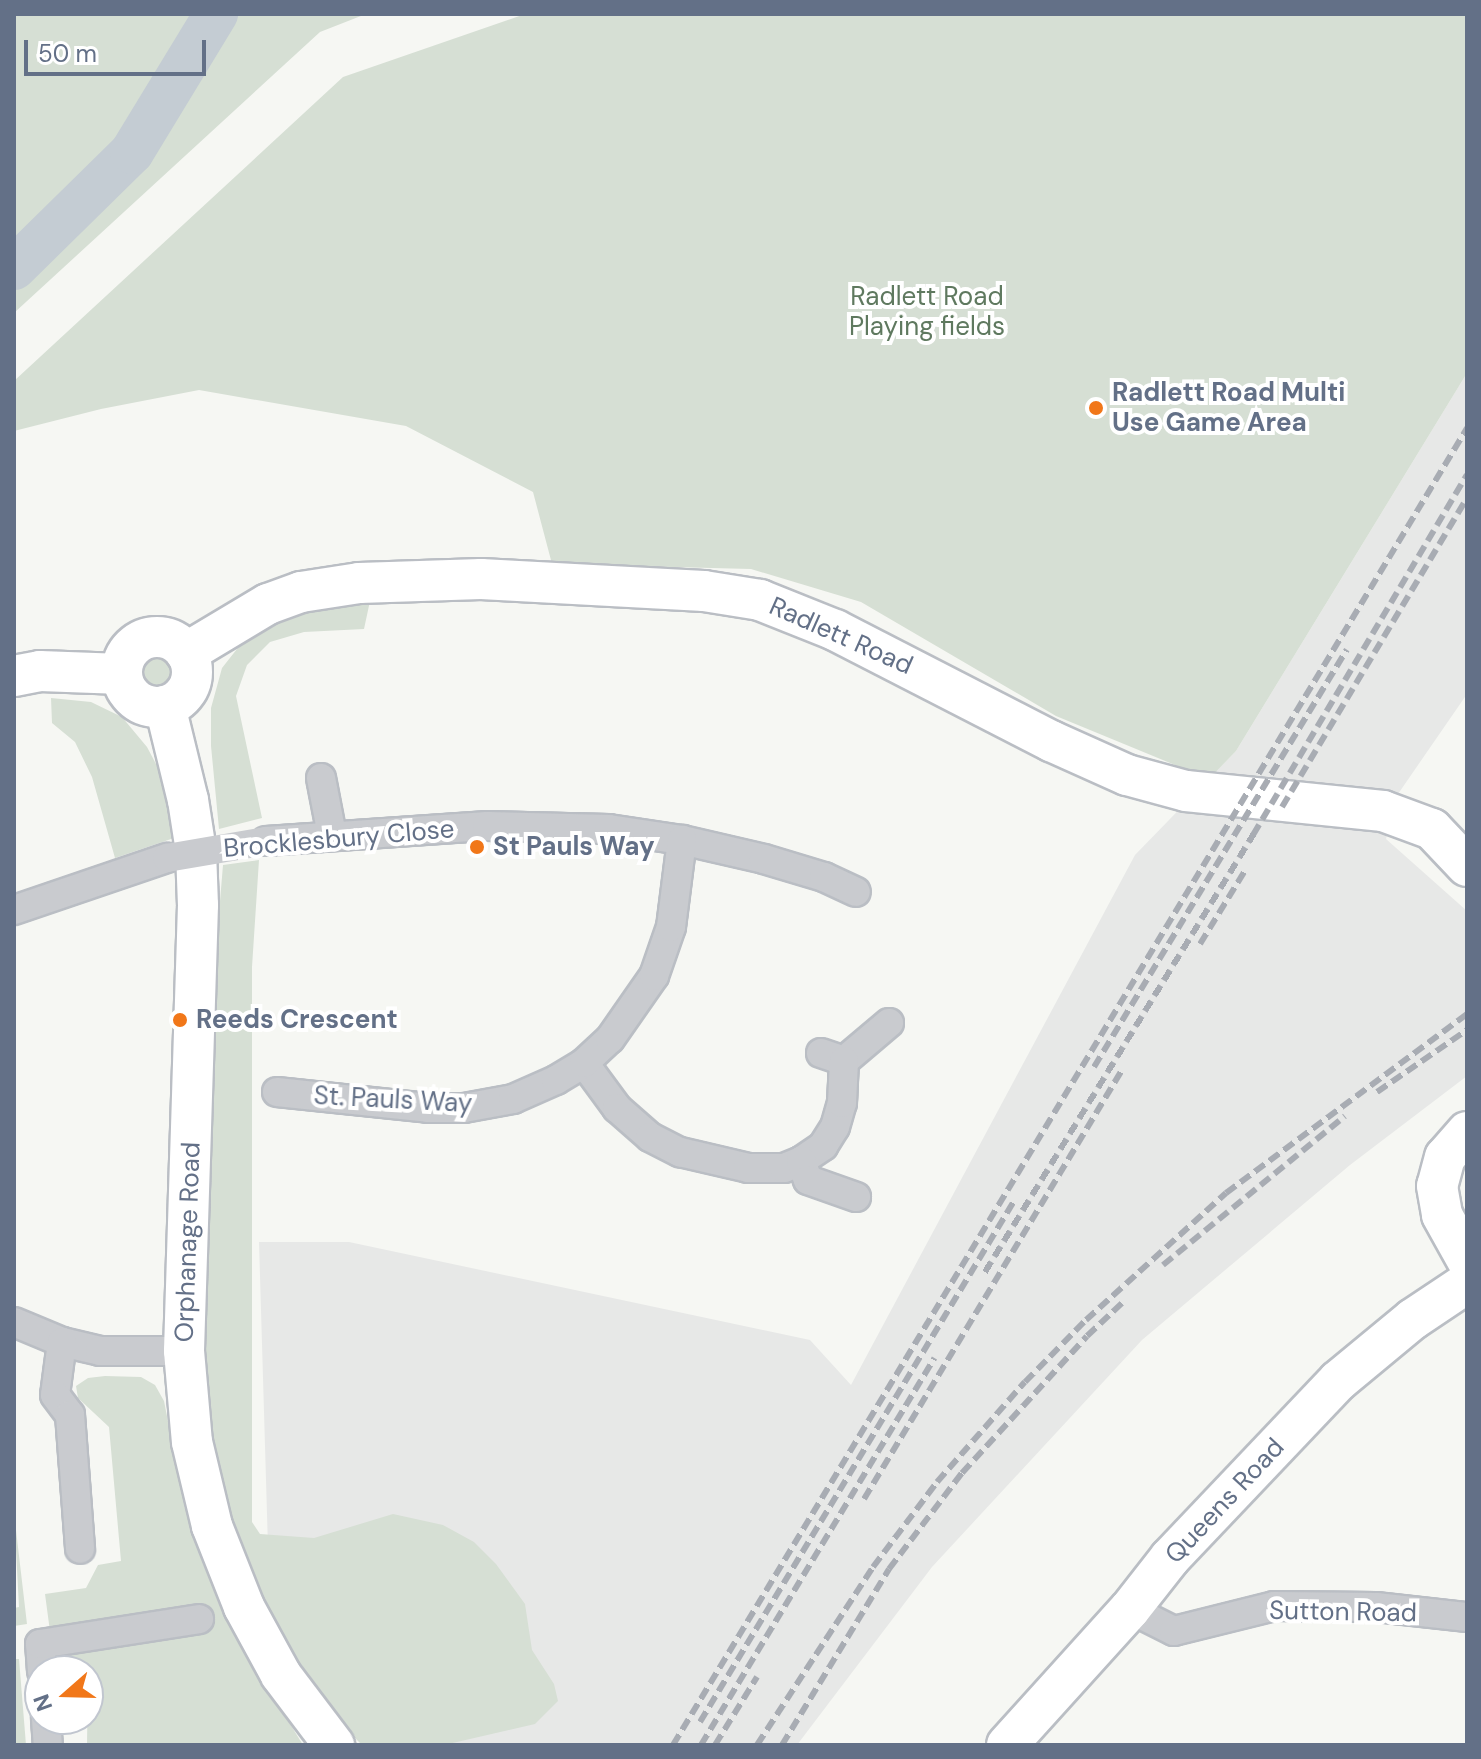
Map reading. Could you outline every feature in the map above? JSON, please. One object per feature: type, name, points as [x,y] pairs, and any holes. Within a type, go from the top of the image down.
[{"type":"street","name":"Radlett Road","points":[[186,653],[268,604],[301,592],[359,583],[481,579],[719,593],[760,600],[835,630],[1051,741],[1127,775],[1186,791],[1383,811],[1420,822],[1466,861]]},
{"type":"street","points":[[146,639],[168,639],[186,653],[191,663],[190,685],[176,702],[165,706],[155,707],[136,700],[129,693],[122,674],[128,652],[146,639]]},
{"type":"street","points":[[14,676],[40,671],[122,674]]},
{"type":"street","name":"Orphanage Road","points":[[165,706],[188,800],[197,891],[184,1351],[186,1396],[198,1479],[244,1607],[281,1675],[334,1745]]},
{"type":"street","points":[[321,778],[332,835]]},
{"type":"street","name":"Brocklesbury Close","points":[[14,910],[167,858],[266,841],[501,826],[609,829],[682,840],[764,859],[824,877],[856,892]]},
{"type":"street","name":"St. Pauls Way","points":[[277,1092],[428,1108],[488,1106],[531,1092],[584,1063],[622,1026],[654,976],[671,927],[682,840]]},
{"type":"street","points":[[584,1063],[631,1122],[680,1152],[748,1168],[784,1168],[823,1146],[835,1127],[842,1103],[832,1057],[889,1023]]},
{"type":"street","points":[[1467,1132],[1445,1157],[1437,1186],[1442,1215],[1467,1260]]},
{"type":"street","points":[[801,1161],[808,1180],[856,1197]]},
{"type":"street","name":"Queens Road","points":[[1007,1745],[1130,1609],[1170,1558],[1338,1381],[1413,1319],[1467,1283]]},
{"type":"street","points":[[14,1322],[62,1342],[100,1351],[184,1351]]},
{"type":"street","points":[[62,1342],[55,1395],[70,1415],[80,1549]]},
{"type":"street","name":"Sutton Road","points":[[1130,1609],[1174,1631],[1274,1606],[1376,1607],[1467,1617]]},
{"type":"street","points":[[41,1655],[40,1644],[199,1619]]},
{"type":"shaded area","points":[[1467,373],[1467,694],[1398,794],[1386,839],[1467,911],[1467,1076],[1350,1165],[1142,1340],[932,1567],[797,1745],[408,1745],[268,1548],[259,1242],[349,1242],[810,1340],[851,1385],[1135,855],[1236,751]]},
{"type":"green space","points":[[14,14],[366,14],[320,32],[14,313]]},
{"type":"green space","name":"Radlett Road Playing fields","points":[[525,14],[1467,14],[1467,373],[1236,751],[1209,779],[1056,716],[861,602],[751,569],[552,564],[533,492],[406,426],[199,390],[101,409],[14,431],[14,381],[343,77]]},
{"type":"green space","points":[[370,601],[364,629],[304,632],[270,642],[247,665],[236,696],[262,818],[219,829],[211,746],[211,708],[222,668],[248,635],[284,616]]},
{"type":"green space","points":[[158,651],[172,657],[178,671],[172,685],[158,691],[144,685],[138,671],[144,657]]},
{"type":"green space","points":[[51,698],[91,702],[122,717],[147,747],[165,781],[174,838],[115,858],[92,777],[75,742],[52,723]]},
{"type":"green space","points":[[259,860],[252,967],[252,1522],[260,1534],[314,1538],[393,1514],[443,1525],[474,1542],[496,1564],[525,1604],[532,1650],[554,1684],[558,1701],[535,1724],[444,1745],[362,1745],[325,1708],[262,1605],[224,1504],[208,1444],[203,1270],[214,973],[223,865]]},
{"type":"green space","points":[[141,1377],[155,1385],[164,1401],[185,1508],[231,1628],[303,1745],[87,1745],[87,1735],[104,1735],[104,1655],[53,1655],[45,1594],[86,1588],[98,1565],[121,1561],[109,1427],[78,1398],[76,1386],[88,1378]]},
{"type":"green space","points":[[14,1513],[27,1624],[14,1626],[14,1608],[19,1607]]},
{"type":"green space","points":[[14,1659],[19,1659],[26,1745],[14,1745]]},
{"type":"waterway","points":[[14,268],[132,152],[216,14]]},
{"type":"railway","points":[[673,1745],[1467,428]]},
{"type":"railway","points":[[985,1272],[1253,835],[1467,475]]},
{"type":"railway","points":[[1282,807],[1467,498]]},
{"type":"railway","points":[[1094,1067],[1347,650]]},
{"type":"railway","points":[[1200,944],[1246,869]]},
{"type":"railway","points":[[757,1745],[873,1567],[937,1482],[1025,1382],[1086,1320],[1226,1193],[1467,1014]]},
{"type":"railway","points":[[1377,1092],[1467,1030]]},
{"type":"railway","points":[[864,1499],[1122,1070]]},
{"type":"railway","points":[[1163,1265],[1345,1116]]},
{"type":"railway","points":[[700,1722],[1014,1201]]},
{"type":"railway","points":[[782,1745],[889,1569],[962,1473],[1087,1336],[1122,1303]]},
{"type":"railway","points":[[701,1745],[934,1358]]},
{"type":"railway","points":[[715,1745],[757,1677]]},
{"type":"place","name":"Radlett Road Multi Use Game Area","points":[[1096,408]]},
{"type":"place","name":"St Pauls Way","points":[[477,847]]},
{"type":"place","name":"Reeds Crescent","points":[[180,1020]]}]
